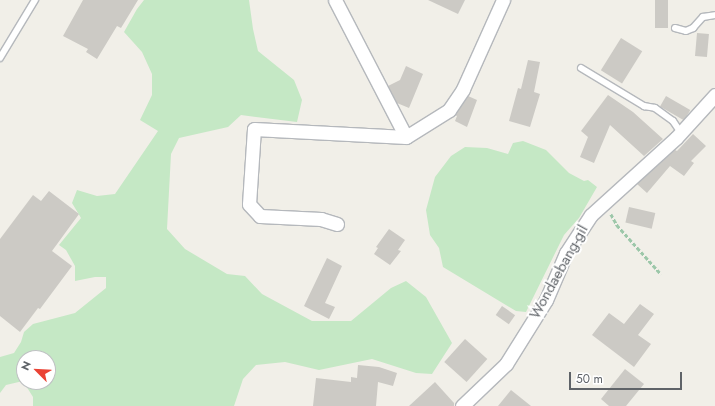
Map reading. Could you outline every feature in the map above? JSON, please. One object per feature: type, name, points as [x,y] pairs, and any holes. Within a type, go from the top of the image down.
[{"type":"street","points":[[335,0],[406,137]]},
{"type":"street","points":[[337,224],[321,219],[260,216],[249,204],[254,129],[406,137],[449,110],[463,89],[503,0]]},
{"type":"street","name":"Wondaebang-gil","points":[[462,406],[506,364],[546,300],[566,253],[591,215],[681,133],[715,95]]},
{"type":"lane","points":[[0,58],[35,0]]},
{"type":"lane","points":[[675,28],[686,31],[693,28],[703,17],[715,15]]},
{"type":"lane","points":[[581,68],[644,106],[654,108],[673,121],[681,133]]},
{"type":"path","points":[[604,203],[617,225],[661,274]]},
{"type":"green space","points":[[144,0],[249,0],[258,51],[294,80],[302,100],[297,122],[241,115],[228,127],[179,138],[171,154],[167,229],[185,249],[227,274],[245,276],[262,294],[312,321],[351,321],[391,288],[406,281],[426,297],[452,343],[432,374],[416,373],[372,359],[319,370],[285,362],[256,365],[243,379],[234,406],[33,406],[33,397],[29,390],[56,390],[56,350],[16,350],[16,383],[6,385],[0,393],[0,357],[14,353],[21,342],[24,332],[33,324],[75,313],[106,288],[106,277],[95,277],[75,281],[75,266],[66,250],[59,245],[81,218],[72,203],[77,190],[97,196],[115,194],[158,131],[140,120],[152,95],[152,74],[142,52],[124,32]]},
{"type":"green space","points":[[523,141],[546,150],[569,173],[584,181],[588,180],[597,187],[579,218],[564,235],[526,312],[516,311],[443,267],[439,248],[430,235],[426,210],[435,177],[451,156],[465,147],[487,148],[508,154],[513,143]]},
{"type":"building","points":[[83,0],[138,0],[121,28],[117,26],[97,59],[86,52],[88,49],[63,36]]},
{"type":"building","points":[[428,0],[465,0],[458,14]]},
{"type":"building","points":[[655,0],[668,0],[668,28],[655,28]]},
{"type":"building","points":[[697,33],[709,34],[707,57],[695,56]]},
{"type":"building","points":[[621,38],[642,51],[622,83],[601,70]]},
{"type":"building","points":[[528,60],[540,62],[534,92],[540,94],[530,127],[509,121],[518,88],[521,89]]},
{"type":"building","points":[[406,66],[423,74],[409,108],[397,103],[388,86],[400,80]]},
{"type":"building","points":[[608,95],[633,112],[663,139],[644,156],[610,125],[594,163],[580,157],[588,137],[581,131]]},
{"type":"building","points":[[468,96],[477,100],[467,127],[455,121],[457,116],[455,115]]},
{"type":"building","points":[[666,96],[690,110],[684,120],[660,106]]},
{"type":"building","points":[[693,134],[706,146],[691,161],[694,163],[684,176],[670,166],[647,193],[637,184],[675,150],[677,151]]},
{"type":"building","points":[[49,191],[79,214],[52,251],[72,266],[40,309],[38,308],[20,332],[0,316],[0,239],[33,195],[41,201]]},
{"type":"building","points":[[629,207],[655,213],[652,229],[625,223]]},
{"type":"building","points":[[389,229],[405,240],[398,250],[401,251],[390,265],[374,254],[378,248],[376,247]]},
{"type":"building","points":[[327,258],[342,266],[325,303],[335,307],[329,319],[304,306]]},
{"type":"building","points":[[640,304],[654,314],[638,335],[651,344],[634,367],[592,335],[609,313],[624,324]]},
{"type":"building","points":[[502,306],[515,315],[509,324],[496,315]]},
{"type":"building","points":[[465,339],[487,359],[467,382],[444,362]]},
{"type":"building","points":[[358,365],[379,367],[397,373],[393,386],[378,382],[376,406],[313,406],[316,378],[351,382],[351,377],[357,378]]},
{"type":"building","points":[[625,369],[644,384],[626,406],[609,406],[601,399]]},
{"type":"building","points":[[435,382],[454,403],[454,406],[409,406]]},
{"type":"building","points":[[511,390],[531,406],[498,406]]}]
